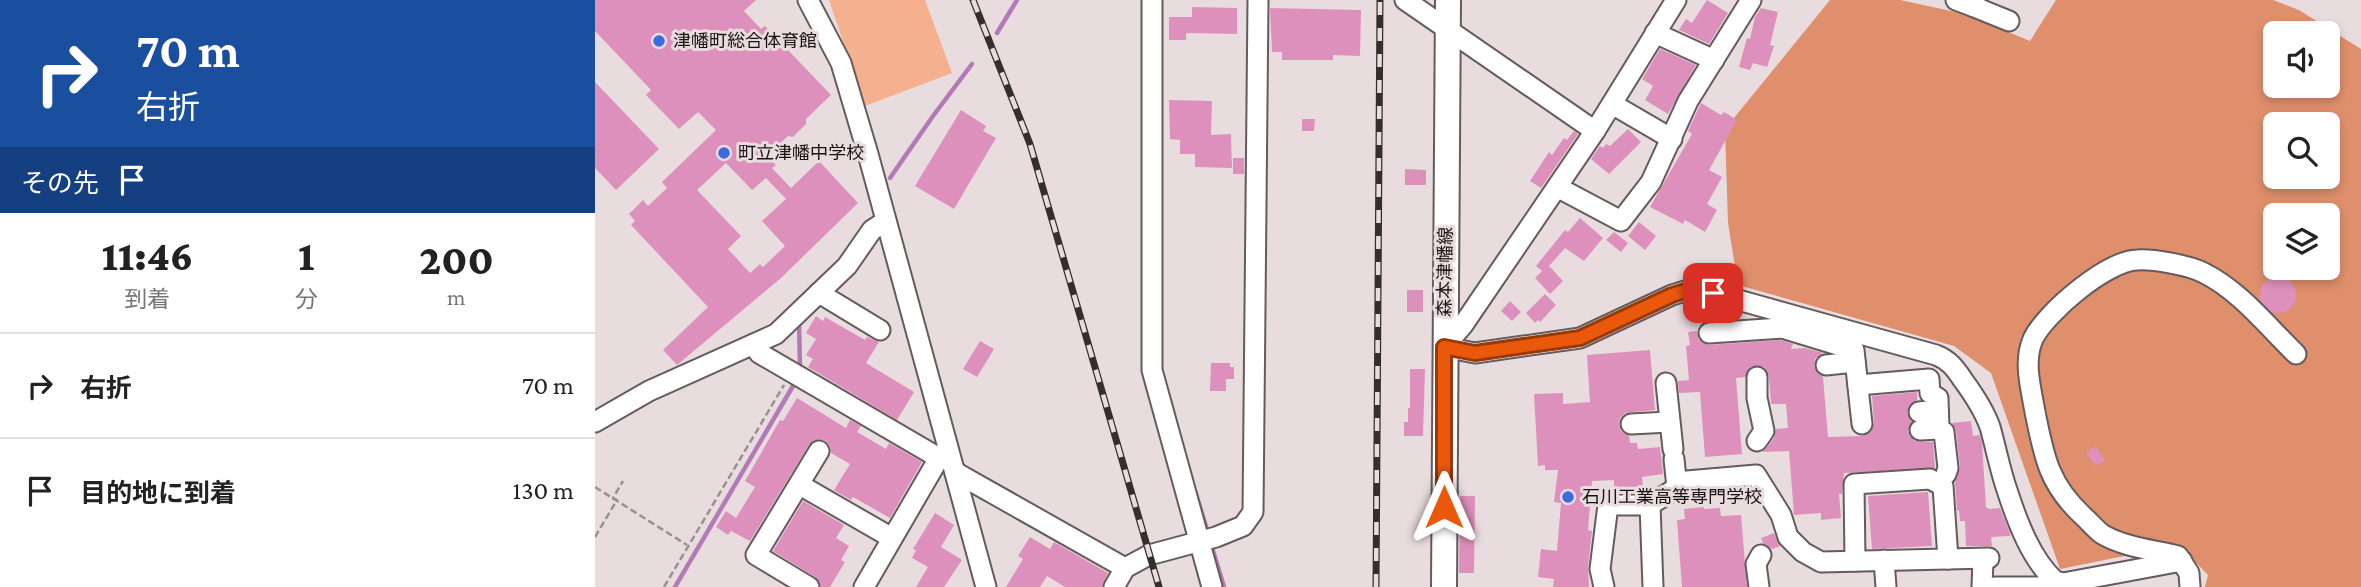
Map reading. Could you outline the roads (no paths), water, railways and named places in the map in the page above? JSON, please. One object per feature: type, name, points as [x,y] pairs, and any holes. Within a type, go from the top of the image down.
[{"type":"main road","name":"森本津幡線","points":[[1444,587],[1448,0]]},
{"type":"street","points":[[808,0],[841,63],[886,222],[944,455],[955,472],[986,587]]},
{"type":"street","points":[[1152,0],[1152,370],[1205,540],[1212,587]]},
{"type":"street","points":[[1114,587],[1125,568],[1149,555],[1205,540],[1243,526],[1254,512],[1258,0]]},
{"type":"street","points":[[1405,0],[1595,131]]},
{"type":"street","points":[[1676,0],[1595,131],[1463,325],[1444,347],[1475,353],[1580,338],[1672,295],[1695,288],[1935,355],[1954,366],[1978,400],[1989,426],[1997,459],[2017,516],[2037,558],[2055,582],[2063,583],[2182,561]]},
{"type":"street","points":[[1557,187],[1621,221],[1651,182],[1688,101],[1751,0]]},
{"type":"street","points":[[1968,2],[2009,21]]},
{"type":"street","points":[[1655,33],[1714,60]]},
{"type":"street","points":[[1612,104],[1672,139]]},
{"type":"street","points":[[595,422],[649,391],[776,334],[847,266],[872,230],[886,222]]},
{"type":"street","points":[[2190,587],[2189,573],[2178,556],[2132,545],[2102,534],[2070,504],[2049,473],[2027,365],[2033,338],[2055,310],[2081,288],[2112,267],[2135,260],[2164,263],[2202,272],[2225,286],[2296,354]]},
{"type":"street","points":[[819,293],[880,330]]},
{"type":"street","points":[[1709,333],[1782,328],[1854,350],[1862,424]]},
{"type":"street","points":[[754,344],[759,353],[791,372],[944,455]]},
{"type":"street","points":[[1826,365],[1856,362]]},
{"type":"street","points":[[1757,377],[1757,398],[1763,431],[1756,447],[1756,475],[1781,515],[1788,537],[1803,552],[1821,562],[1986,559],[1982,587]]},
{"type":"street","points":[[1858,385],[1929,379],[1930,393],[1938,398],[1929,420],[1944,432],[1948,467],[1945,479],[1948,559]]},
{"type":"street","points":[[1666,383],[1677,488]]},
{"type":"street","points":[[1631,424],[1669,422]]},
{"type":"street","points":[[809,587],[756,555],[819,451]]},
{"type":"street","points":[[864,587],[944,455]]},
{"type":"street","points":[[955,472],[1125,568]]},
{"type":"street","points":[[1604,587],[1600,569],[1608,505],[1650,505],[1687,481],[1756,475]]},
{"type":"street","points":[[1855,561],[1854,484],[1945,479]]},
{"type":"street","points":[[800,485],[892,538]]},
{"type":"street","points":[[1650,505],[1653,587]]},
{"type":"street","points":[[1759,587],[1756,564],[1761,555]]},
{"type":"street","points":[[1884,560],[1886,587]]},
{"type":"street","points":[[1994,587],[2045,587]]},
{"type":"waterway","points":[[997,33],[1017,0]]},
{"type":"waterway","points":[[890,178],[972,64]]},
{"type":"waterway","points":[[799,319],[800,370]]},
{"type":"waterway","points":[[675,587],[793,386]]},
{"type":"waterway","points":[[1195,491],[1208,533]]},
{"type":"waterway","points":[[1211,544],[1224,587]]},
{"type":"railway","points":[[973,0],[1030,144],[1159,587]]},
{"type":"railway","points":[[1376,587],[1380,0]]},
{"type":"place","name":"津幡町総合体育館","points":[[659,41]]},
{"type":"place","name":"町立津幡中学校","points":[[724,153]]},
{"type":"place","name":"石川工業高等専門学校","points":[[1568,497]]}]
